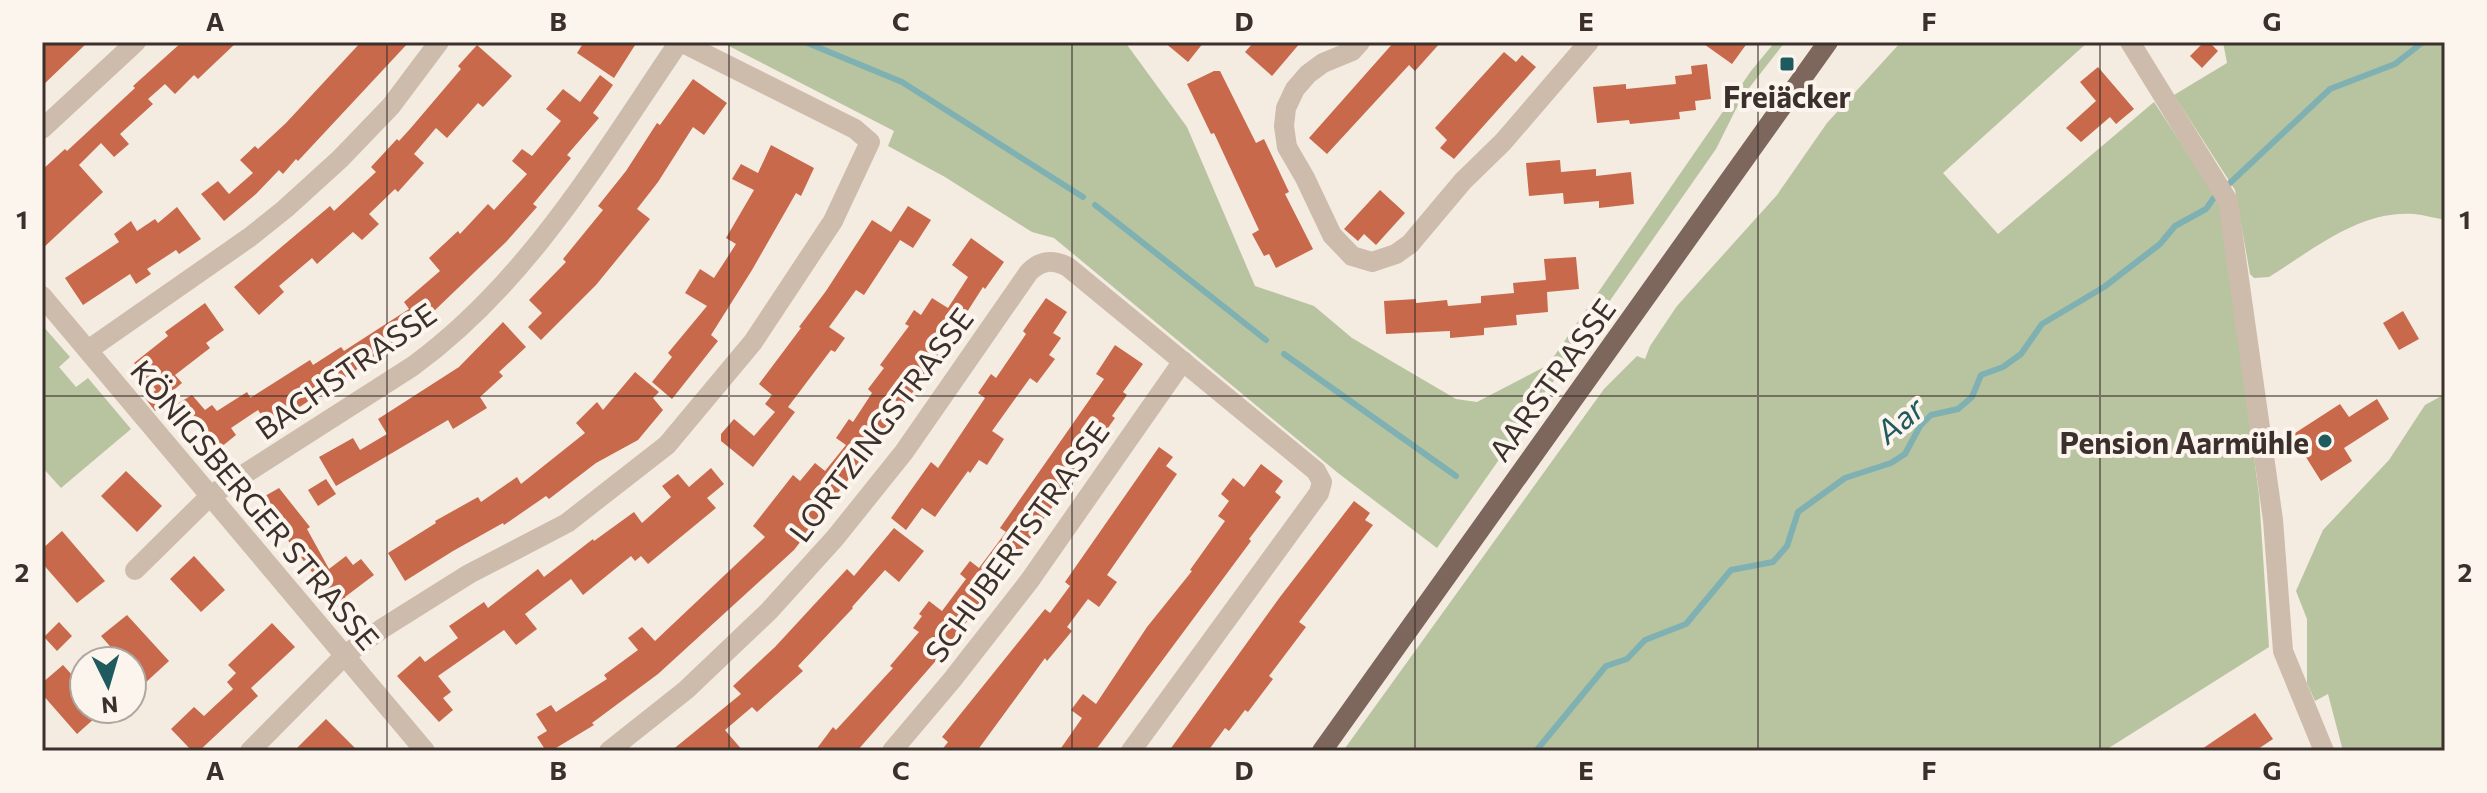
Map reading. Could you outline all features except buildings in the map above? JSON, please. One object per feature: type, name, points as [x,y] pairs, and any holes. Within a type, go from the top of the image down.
[{"type":"main road","name":"AARSTRASSE","points":[[1322,751],[1828,42]]},
{"type":"street","points":[[42,129],[136,42]]},
{"type":"street","points":[[88,350],[285,209],[340,159],[391,106],[439,42]]},
{"type":"street","points":[[250,751],[345,655],[469,574],[567,523],[667,445],[753,342],[833,221],[870,142],[855,129],[680,42]]},
{"type":"street","name":"BACHSTRASSE","points":[[135,570],[210,496],[413,366],[435,350],[493,296],[559,219],[680,42]]},
{"type":"street","points":[[1360,42],[1352,51],[1323,63],[1308,74],[1295,89],[1286,108],[1284,126],[1287,147],[1332,235],[1352,256],[1372,262],[1396,254],[1410,244],[1589,42]]},
{"type":"street","points":[[2130,42],[2228,201],[2273,520],[2283,651],[2324,751]]},
{"type":"street","name":"LORTZINGSTRASSE","points":[[609,751],[686,690],[769,611],[826,549],[904,452],[1036,265],[1052,261],[1068,267],[1183,361]]},
{"type":"street","name":"KÖNIGSBERGER STRASSE","points":[[42,296],[425,751]]},
{"type":"street","points":[[1131,751],[1319,493],[1322,482],[1316,471],[1183,361]]},
{"type":"street","name":"SCHUBERTSTRASSE","points":[[892,751],[1030,580],[1183,361]]},
{"type":"green space","points":[[721,42],[1125,42],[1187,127],[1255,286],[1314,306],[1352,338],[1456,399],[1477,402],[1548,365],[1751,71],[1775,42],[1785,42],[1742,97],[1716,149],[1553,382],[1537,402],[1524,411],[1531,414],[1437,548],[1338,473],[1054,238],[1032,232],[945,177],[888,146],[894,131]]},
{"type":"green space","points":[[1901,42],[2088,42],[1943,173],[1998,234],[2154,102],[2221,204],[2259,495],[2269,647],[2104,751],[1343,751],[1604,389],[1637,356],[1645,359],[1650,346],[1677,306],[1777,195],[1827,123]]},
{"type":"green space","points":[[2223,42],[2445,42],[2445,220],[2414,214],[2374,218],[2337,234],[2269,277],[2254,278],[2250,274],[2235,190],[2174,95],[2227,63]]},
{"type":"green space","points":[[42,325],[70,357],[59,367],[76,387],[88,378],[131,429],[61,488],[42,467]]},
{"type":"green space","points":[[2445,394],[2445,751],[2343,751],[2328,694],[2315,701],[2307,683],[2307,619],[2296,591],[2323,530],[2389,460],[2425,405]]},
{"type":"waterway","points":[[805,42],[902,82],[1083,197]]},
{"type":"waterway","name":"Aar","points":[[1536,751],[1606,666],[1627,659],[1645,640],[1686,624],[1731,570],[1773,562],[1787,546],[1798,512],[1845,478],[1891,463],[1905,454],[1920,426],[1931,415],[1958,409],[1972,397],[1981,375],[2003,367],[2021,354],[2042,324],[2104,287],[2160,244],[2175,226],[2206,209],[2330,89],[2395,64],[2423,42]]},
{"type":"waterway","points":[[1095,205],[1266,340]]},
{"type":"waterway","points":[[1284,354],[1456,476]]},
{"type":"place","name":"Freiäcker","points":[[1787,64]]},
{"type":"place","name":"Pension Aarmühle","points":[[2325,441]]}]
